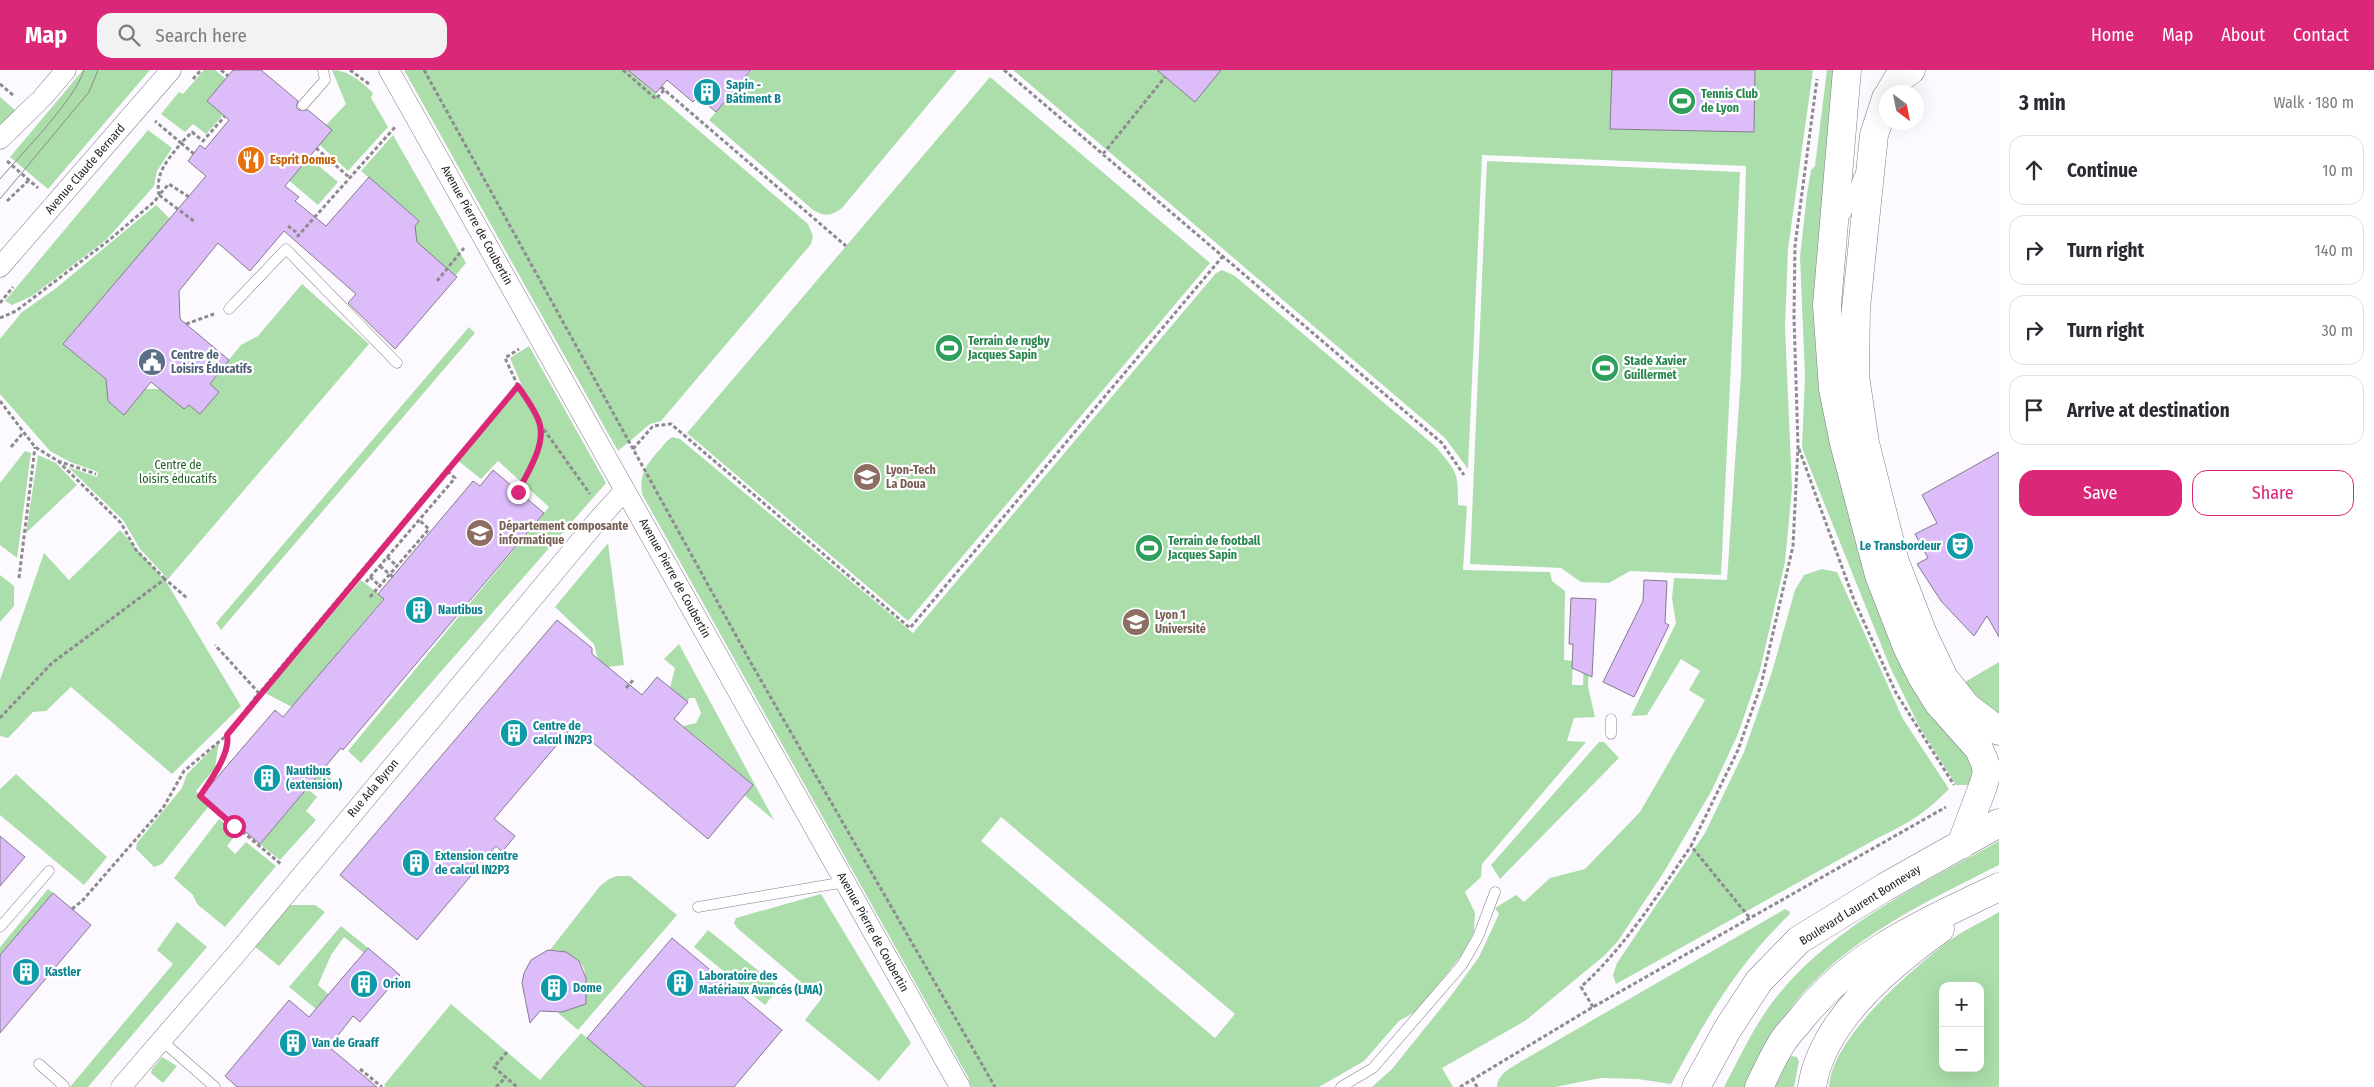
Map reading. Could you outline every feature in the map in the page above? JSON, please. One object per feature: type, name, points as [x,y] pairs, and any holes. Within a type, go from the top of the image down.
[{"type":"main road","points":[[1847,70],[1827,305],[1833,389],[1844,443],[1879,575],[1922,677],[1939,704],[1979,749],[1987,772],[1961,845]]},
{"type":"main road","points":[[1895,82],[1874,135],[1856,308],[1855,376],[1865,443],[1895,562],[1923,634],[1944,678],[1967,707],[1999,731]]},
{"type":"main road","name":"Boulevard Laurent Bonnevay","points":[[1696,1087],[1727,1030],[1758,981],[1799,940],[1885,887],[1999,823]]},
{"type":"main road","points":[[1759,1087],[1780,1045],[1819,996],[1841,975],[1872,952],[1916,927],[1999,887]]},
{"type":"main road","points":[[1812,1087],[1824,1047],[1843,1018],[1870,988],[1924,941],[1999,887]]},
{"type":"street","points":[[2,149],[66,70]]},
{"type":"street","name":"Avenue Claude Bernard","points":[[0,267],[171,70]]},
{"type":"street","name":"Avenue Pierre de Coubertin","points":[[389,70],[960,1087]]},
{"type":"street","name":"Rue Ada Byron","points":[[122,1087],[237,953],[597,521],[625,490]]},
{"type":"lane","points":[[303,105],[325,80],[322,70]]},
{"type":"lane","points":[[1827,305],[1847,210],[1874,135]]},
{"type":"lane","points":[[229,310],[286,249],[397,363]]},
{"type":"lane","points":[[1611,734],[1612,719]]},
{"type":"lane","points":[[0,928],[48,871]]},
{"type":"lane","points":[[698,907],[845,882]]},
{"type":"lane","points":[[1341,1087],[1373,1068],[1462,965],[1478,937],[1495,892]]},
{"type":"lane","points":[[161,1040],[215,1087]]},
{"type":"lane","points":[[39,1064],[64,1086],[62,1087]]},
{"type":"path","points":[[221,70],[228,76]]},
{"type":"path","points":[[424,70],[760,679],[995,1087]]},
{"type":"path","points":[[623,70],[656,99],[662,89],[846,246]]},
{"type":"path","points":[[1004,70],[1442,443],[1464,475]]},
{"type":"path","points":[[1593,1007],[1581,987],[1606,964],[1651,905],[1691,846],[1738,750],[1762,685],[1793,546],[1798,446],[1794,318],[1795,246],[1818,70]]},
{"type":"path","points":[[1103,154],[1165,77]]},
{"type":"path","points":[[195,222],[159,195],[157,186],[162,167],[192,132],[203,141],[225,116]]},
{"type":"path","points":[[157,123],[194,154]]},
{"type":"path","points":[[286,249],[398,124]]},
{"type":"path","points":[[316,148],[350,178]]},
{"type":"path","points":[[2,149],[29,180],[56,203]]},
{"type":"path","points":[[8,201],[29,180]]},
{"type":"path","points":[[0,318],[16,311],[108,242],[155,201],[168,184],[189,197]]},
{"type":"path","points":[[288,226],[298,234]]},
{"type":"path","points":[[437,281],[464,248]]},
{"type":"path","points":[[633,449],[653,426],[671,424],[910,628],[1223,256]]},
{"type":"path","points":[[186,324],[229,310]]},
{"type":"path","points":[[519,349],[504,358],[540,423],[592,498]]},
{"type":"path","points":[[72,909],[83,900],[163,808],[184,771],[227,735],[255,698],[518,386]]},
{"type":"path","points":[[0,401],[35,447],[58,461],[96,474]]},
{"type":"path","points":[[518,492],[537,451],[540,423]]},
{"type":"path","points":[[11,447],[23,433]]},
{"type":"path","points":[[19,578],[35,447]]},
{"type":"path","points":[[58,461],[121,523],[136,550],[187,598]]},
{"type":"path","points":[[366,582],[455,478],[446,470]]},
{"type":"path","points":[[370,597],[391,576],[397,566],[429,529],[419,520]]},
{"type":"path","points":[[387,557],[397,566]]},
{"type":"path","points":[[380,566],[391,576]]},
{"type":"path","points":[[370,577],[380,586]]},
{"type":"path","points":[[0,718],[52,663],[165,579]]},
{"type":"path","points":[[215,645],[258,692],[255,698]]},
{"type":"path","points":[[626,688],[634,679]]},
{"type":"path","points":[[227,735],[228,742],[220,760],[220,768],[200,796],[282,866]]},
{"type":"path","points":[[1460,1087],[1472,1078],[1593,1007],[1983,786]]},
{"type":"path","points":[[1691,846],[1749,918]]},
{"type":"path","points":[[507,1052],[494,1067],[517,1087]]},
{"type":"path","points":[[360,1069],[382,1087]]},
{"type":"path","points":[[496,1087],[506,1077]]},
{"type":"path","points":[[1472,1078],[1477,1087]]},
{"type":"green space","points":[[83,70],[150,70],[48,189],[10,157]]},
{"type":"green space","points":[[204,70],[215,70],[226,79],[223,115],[206,134],[193,124],[185,132],[161,114],[179,92],[183,94]]},
{"type":"green space","points":[[332,70],[349,74],[373,93],[371,98],[388,127],[348,171],[319,144],[326,125],[346,104]]},
{"type":"green space","points":[[404,70],[628,70],[808,224],[813,236],[811,244],[661,421],[650,424],[618,451]]},
{"type":"green space","points":[[752,70],[957,70],[842,208],[828,215],[813,210],[709,120]]},
{"type":"green space","points":[[1013,70],[1813,70],[1788,249],[1785,327],[1792,488],[1785,562],[1760,670],[1738,734],[1712,790],[1664,872],[1618,941],[1605,955],[1525,1021],[1442,1068],[1453,1087],[1372,1087],[1392,1069],[1450,997],[1479,957],[1499,914],[1495,908],[1516,895],[1524,902],[1550,878],[1585,869],[1640,812],[1705,700],[1689,690],[1700,671],[1681,659],[1647,715],[1631,716],[1676,623],[1672,598],[1674,578],[1727,580],[1741,374],[1746,166],[1482,155],[1468,469],[1445,438]]},
{"type":"green space","points":[[1827,70],[1840,70],[1819,335],[1972,761],[1973,785],[1956,785],[1919,726],[1890,667],[1802,448],[1805,376],[1800,257],[1807,194],[1811,170],[1815,166]]},
{"type":"green space","name":"Terrain de rugby Jacques Sapin","points":[[990,77],[1210,263],[908,621],[687,433]]},
{"type":"green space","points":[[0,97],[14,109],[14,114],[0,130]]},
{"type":"green space","points":[[148,130],[172,148],[157,171],[154,186],[107,239],[32,296],[12,305],[5,301]]},
{"type":"green space","points":[[393,135],[466,263],[455,276],[408,234],[419,221],[361,171]]},
{"type":"green space","points":[[301,151],[338,182],[318,205],[273,167]]},
{"type":"green space","name":"Stade Xavier Guillermet","points":[[1487,161],[1740,172],[1721,575],[1630,571],[1609,583],[1581,582],[1561,568],[1470,564]]},
{"type":"green space","name":"Centre de loisirs éducatifs","points":[[156,205],[170,219],[63,344],[106,379],[108,401],[123,414],[145,389],[160,389],[184,409],[189,405],[200,414],[219,392],[209,384],[241,345],[258,336],[302,284],[369,344],[168,579],[140,549],[123,520],[68,467],[97,477],[98,472],[70,462],[50,451],[0,394],[0,339],[22,312],[55,289]]},
{"type":"green space","points":[[1222,270],[1235,276],[1436,447],[1453,468],[1458,486],[1458,505],[1467,506],[1463,570],[1550,572],[1552,581],[1565,591],[1564,660],[1573,661],[1572,685],[1583,685],[1584,661],[1589,661],[1588,687],[1595,717],[1574,718],[1567,741],[1586,742],[1482,864],[1481,877],[1465,892],[1475,913],[1474,932],[1461,956],[1417,1011],[1399,1021],[1364,1061],[1319,1087],[971,1087],[968,1077],[642,494],[641,486],[644,471],[667,441],[672,437],[680,439],[913,633],[1216,273]],"holes":[[[1001,817],[1235,1014],[1215,1038],[981,841]]]},
{"type":"green space","points":[[469,327],[475,333],[221,630],[216,623]]},
{"type":"green space","points":[[529,346],[606,483],[361,763],[348,751],[549,507],[498,461],[481,479],[457,460],[522,386],[510,358]]},
{"type":"green space","points":[[25,451],[31,453],[17,558],[0,545],[0,483]]},
{"type":"green space","points":[[38,455],[56,463],[77,485],[26,533]]},
{"type":"green space","points":[[120,530],[167,583],[241,706],[172,774],[71,687],[46,711],[33,712],[8,738],[0,736],[0,680],[44,553],[69,580]]},
{"type":"green space","points":[[608,543],[624,665],[600,668],[594,644],[555,607]]},
{"type":"green space","points":[[1822,569],[1837,572],[1903,719],[1949,789],[1931,806],[1907,823],[1616,984],[1613,975],[1617,963],[1705,833],[1744,752],[1772,672],[1795,590],[1804,575]]},
{"type":"green space","points":[[0,575],[14,586],[14,606],[0,622]]},
{"type":"green space","points":[[361,580],[384,598],[292,707],[265,693]]},
{"type":"green space","points":[[679,644],[774,820],[744,795],[753,785],[683,726],[696,723],[701,713],[695,698],[689,698],[688,702],[670,688],[675,668],[664,659]]},
{"type":"green space","points":[[1999,662],[1999,722],[1958,686]]},
{"type":"green space","points":[[219,742],[215,768],[196,791],[209,806],[162,864],[154,867],[136,849],[137,843],[182,788],[187,774]]},
{"type":"green space","points":[[1599,742],[1604,742],[1619,758],[1500,879],[1491,865]]},
{"type":"green space","points":[[322,770],[332,780],[322,791],[311,783]]},
{"type":"green space","points":[[16,774],[107,857],[84,885],[0,815],[0,789]]},
{"type":"green space","points":[[307,788],[317,797],[306,811],[316,820],[280,860],[260,844]]},
{"type":"green space","points":[[219,819],[224,823],[222,827],[234,837],[227,846],[235,854],[246,842],[276,866],[225,927],[197,904],[193,895],[174,878]]},
{"type":"green space","points":[[1999,841],[1999,865],[1915,908],[1862,941],[1837,960],[1814,981],[1779,1024],[1745,1087],[1724,1087],[1752,1034],[1771,1004],[1794,977],[1820,953],[1847,931],[1906,892]]},
{"type":"green space","points":[[617,876],[630,876],[677,915],[578,1030],[558,1013],[573,1007],[585,978],[583,966],[574,957],[562,951],[550,950],[600,886]]},
{"type":"green space","points":[[48,889],[53,893],[0,955],[0,947]]},
{"type":"green space","points":[[821,894],[911,1043],[879,1081],[805,1020],[821,999],[737,928],[734,923],[736,918]]},
{"type":"green space","points":[[289,905],[315,905],[325,912],[279,966],[254,946]]},
{"type":"green space","points":[[1785,909],[1790,912],[1789,915],[1752,954],[1737,974],[1710,1015],[1671,1084],[1638,1079],[1601,1078],[1555,1087],[1497,1087],[1502,1075],[1520,1062]]},
{"type":"green space","points":[[1999,912],[1999,1087],[1829,1087],[1833,1068],[1843,1048],[1875,1008],[1913,971],[1946,943]]},
{"type":"green space","points":[[177,922],[207,947],[88,1087],[70,1087],[173,964],[157,950]]},
{"type":"green space","points":[[341,926],[368,948],[364,953],[344,937],[331,955],[318,985],[353,1016],[342,1030],[289,987]]},
{"type":"green space","points":[[708,930],[776,985],[777,990],[765,1005],[694,947]]},
{"type":"green space","points":[[451,1004],[540,1080],[581,1033],[646,1087],[386,1087],[384,1085]]},
{"type":"green space","points":[[1792,1056],[1797,1057],[1799,1061],[1794,1087],[1773,1087],[1787,1060]]},
{"type":"green space","points":[[162,1057],[177,1066],[163,1083],[151,1073]]},
{"type":"building","points":[[233,70],[261,70],[298,101],[296,107],[299,110],[308,110],[332,130],[285,186],[299,197],[295,201],[326,226],[369,177],[419,221],[415,226],[417,242],[457,277],[395,349],[348,303],[356,294],[284,231],[250,271],[218,243],[179,291],[180,319],[229,360],[210,384],[219,392],[200,414],[189,405],[184,409],[151,382],[124,415],[108,401],[106,379],[63,344],[206,176],[188,161],[200,145],[205,149],[229,120],[207,101]]},
{"type":"building","name":"Sapin - Bâtiment B","points":[[628,70],[751,70],[716,112],[698,97],[693,102],[667,80],[656,93]]},
{"type":"building","points":[[1157,70],[1221,70],[1195,102]]},
{"type":"building","points":[[1612,70],[1755,70],[1754,132],[1610,129]]},
{"type":"building","name":"Le Transbordeur","points":[[1999,452],[1999,637],[1987,616],[1974,636],[1941,601],[1917,564],[1928,558],[1915,534],[1937,523],[1922,495]]},
{"type":"building","name":"Nautibus","points":[[493,470],[544,513],[343,750],[341,748],[260,844],[202,795],[275,710],[283,717],[384,599],[378,594],[473,481],[480,486]]},
{"type":"building","points":[[1644,580],[1667,581],[1665,623],[1669,625],[1634,697],[1603,682],[1643,601]]},
{"type":"building","points":[[1571,598],[1596,599],[1592,677],[1572,668],[1573,644],[1569,644]]},
{"type":"building","name":"Centre de calcul IN2P3","points":[[557,620],[592,648],[592,654],[642,695],[657,677],[688,702],[674,719],[753,785],[708,839],[573,726],[494,819],[515,836],[502,852],[496,846],[417,940],[340,875]]},
{"type":"building","points":[[0,836],[25,857],[0,886]]},
{"type":"building","name":"Kastler","points":[[53,893],[91,925],[0,1033],[0,955]]},
{"type":"building","name":"Laboratoire des Matériaux Avancés (LMA)","points":[[672,938],[782,1030],[734,1087],[645,1087],[587,1038]]},
{"type":"building","name":"Van de Graaff","points":[[368,948],[400,975],[360,1022],[353,1016],[329,1047],[377,1087],[237,1087],[225,1076],[289,1000],[309,1017]]},
{"type":"building","name":"Dome","points":[[548,950],[566,952],[579,961],[586,978],[586,1004],[562,1012],[540,1011],[530,1023],[522,983],[524,973],[531,960]]},
{"type":"tram line","points":[[0,179],[59,111],[79,82],[84,70]]},
{"type":"tram line","points":[[0,199],[89,92],[98,70]]},
{"type":"place","name":"Sapin - Bâtiment B","points":[[707,92]]},
{"type":"place","name":"Tennis Club de Lyon","points":[[1682,101]]},
{"type":"place","name":"Esprit Domus","points":[[251,160]]},
{"type":"place","name":"Terrain de rugby Jacques Sapin","points":[[949,348]]},
{"type":"place","name":"Centre de Loisirs Éducatifs","points":[[152,362]]},
{"type":"place","name":"Stade Xavier Guillermet","points":[[1605,368]]},
{"type":"place","name":"Lyon-Tech La Doua","points":[[867,477]]},
{"type":"place","name":"Département composante informatique","points":[[480,533]]},
{"type":"place","name":"Le Transbordeur","points":[[1960,546]]},
{"type":"place","name":"Terrain de football Jacques Sapin","points":[[1149,548]]},
{"type":"place","name":"Nautibus","points":[[419,610]]},
{"type":"place","name":"Lyon 1 Université","points":[[1136,622]]},
{"type":"place","name":"Centre de calcul IN2P3","points":[[514,733]]},
{"type":"place","name":"Nautibus (extension)","points":[[267,778]]},
{"type":"place","name":"Extension centre de calcul IN2P3","points":[[416,863]]},
{"type":"place","name":"Kastler","points":[[26,972]]},
{"type":"place","name":"Laboratoire des Matériaux Avancés (LMA)","points":[[680,983]]},
{"type":"place","name":"Orion","points":[[364,984]]},
{"type":"place","name":"Dome","points":[[554,988]]},
{"type":"place","name":"Van de Graaff","points":[[293,1043]]},
{"type":"route","points":[[234,826],[200,796],[220,768],[220,760],[228,742],[227,735],[255,698],[518,386],[540,423],[537,451],[518,492]]}]
